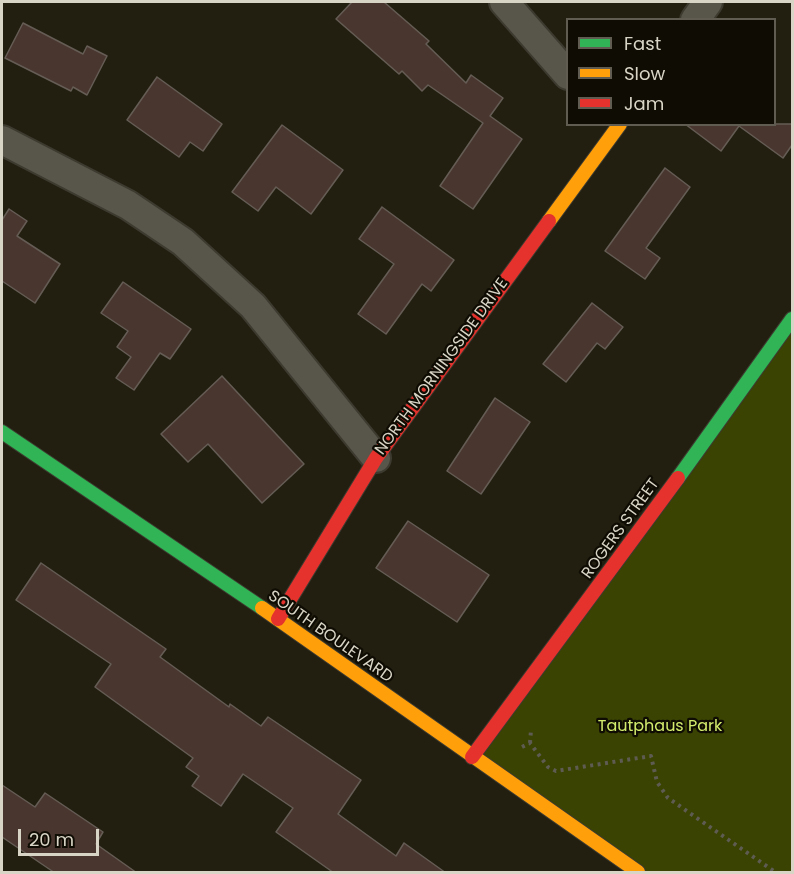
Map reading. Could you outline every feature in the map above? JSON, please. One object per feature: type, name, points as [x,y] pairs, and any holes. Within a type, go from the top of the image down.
[{"type":"street","points":[[504,2],[566,74]]},
{"type":"street","points":[[696,18],[708,2]]},
{"type":"street","name":"NORTH MORNINGSIDE DRIVE","points":[[278,619],[376,458],[619,126]]},
{"type":"street","points":[[2,141],[128,205],[183,242],[253,306],[376,458]]},
{"type":"street","name":"ROGERS STREET","points":[[472,757],[648,520],[792,319]]},
{"type":"street","name":"SOUTH BOULEVARD","points":[[2,432],[278,619],[638,873]]},
{"type":"path","points":[[531,730],[530,743],[548,767],[556,771],[639,756],[651,756],[657,782],[668,798],[775,873]]},
{"type":"path","points":[[522,747],[530,743]]},
{"type":"green space","name":"Tautphaus Park","points":[[792,319],[792,872],[638,872],[472,757]]},
{"type":"building","points":[[352,2],[384,2],[429,41],[426,44],[466,83],[471,75],[503,98],[490,116],[522,139],[473,209],[440,186],[483,123],[428,85],[422,91],[402,71],[399,74],[336,19]]},
{"type":"building","points":[[23,23],[83,54],[87,46],[107,56],[87,95],[73,87],[71,91],[5,58]]},
{"type":"building","points":[[157,77],[222,124],[203,151],[190,142],[179,157],[127,120]]},
{"type":"building","points":[[792,124],[792,145],[783,158],[739,126]]},
{"type":"building","points":[[282,125],[343,170],[311,214],[276,187],[258,211],[232,192]]},
{"type":"building","points":[[688,126],[739,126],[721,151]]},
{"type":"building","points":[[665,168],[690,187],[646,248],[660,258],[645,279],[605,251]]},
{"type":"building","points":[[382,207],[454,260],[431,291],[422,284],[386,334],[358,314],[394,264],[359,239]]},
{"type":"building","points":[[9,209],[27,221],[17,236],[60,264],[35,303],[2,281],[2,220]]},
{"type":"building","points":[[123,282],[191,329],[170,359],[160,353],[134,390],[116,378],[131,357],[117,347],[128,331],[101,313]]},
{"type":"building","points":[[592,303],[623,327],[605,349],[597,343],[566,382],[543,364]]},
{"type":"building","points":[[222,376],[304,464],[262,503],[208,444],[188,462],[161,434]]},
{"type":"building","points":[[495,398],[530,422],[481,494],[447,471]]},
{"type":"building","points":[[408,521],[489,575],[457,622],[376,568]]},
{"type":"building","points":[[41,563],[166,649],[160,657],[229,707],[230,704],[261,726],[268,717],[361,780],[338,814],[396,856],[404,843],[446,873],[334,873],[276,832],[293,808],[243,774],[221,806],[192,786],[199,776],[186,767],[193,758],[95,687],[111,664],[16,600]]},
{"type":"building","points":[[2,785],[35,807],[45,793],[103,832],[96,844],[137,873],[55,873],[2,837]]},
{"type":"traffic: fast","points":[[678,478],[792,319]]},
{"type":"traffic: fast","points":[[2,432],[262,608]]},
{"type":"traffic: slow","points":[[549,221],[619,126]]},
{"type":"traffic: slow","points":[[262,608],[638,872]]},
{"type":"traffic: jam","points":[[278,619],[376,458],[549,221]]},
{"type":"traffic: jam","points":[[472,757],[678,478]]}]
